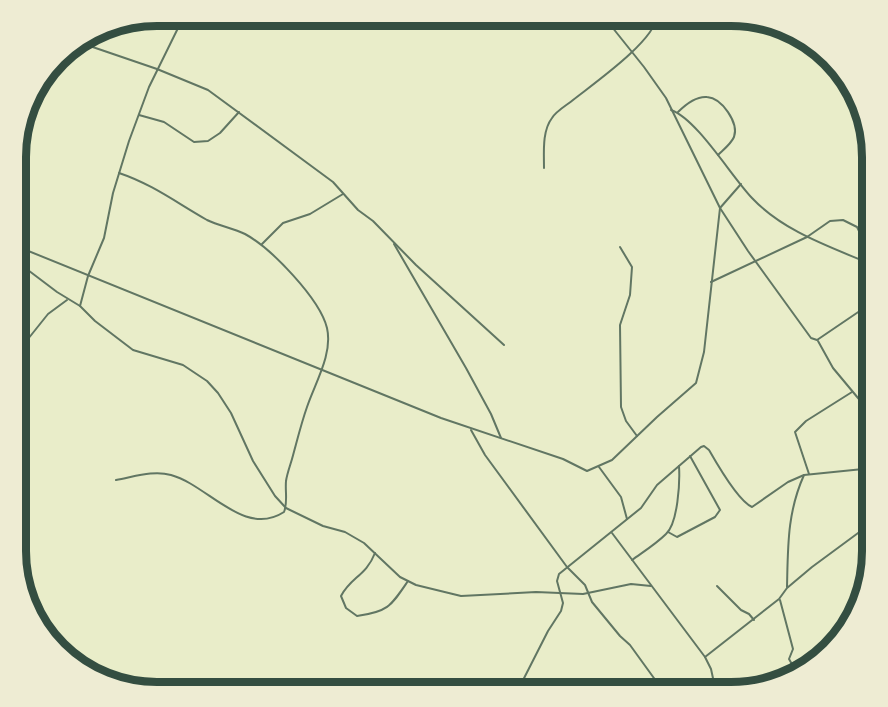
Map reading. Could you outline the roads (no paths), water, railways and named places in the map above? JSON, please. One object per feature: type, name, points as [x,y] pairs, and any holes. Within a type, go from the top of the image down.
[{"type":"lane","points":[[80,306],[88,276],[104,238],[113,193],[138,115],[157,69],[179,26]]},
{"type":"lane","points":[[611,26],[666,98],[720,208],[756,262],[812,338],[817,340],[833,368],[862,403]]},
{"type":"lane","points":[[544,168],[545,135],[551,118],[632,52],[655,26]]},
{"type":"lane","points":[[88,45],[157,69],[208,90],[239,112],[333,182],[358,210],[373,221],[504,345]]},
{"type":"lane","points":[[678,112],[683,106],[700,97],[711,97],[720,104],[734,124],[735,132],[733,139],[718,155]]},
{"type":"lane","points":[[671,110],[678,112],[718,155],[752,198],[775,218],[807,237],[862,260]]},
{"type":"lane","points":[[138,115],[164,122],[194,142],[208,141],[220,133],[239,112]]},
{"type":"lane","points":[[116,480],[157,472],[172,475],[234,511],[266,521],[277,517],[286,508],[286,481],[302,423],[322,370],[327,347],[327,330],[322,314],[306,291],[262,244],[243,232],[225,228],[208,220],[141,180],[119,173]]},
{"type":"lane","points":[[26,250],[471,429],[563,459],[587,471],[612,460],[696,383],[704,352],[720,208],[741,184]]},
{"type":"lane","points":[[262,244],[283,223],[309,214],[343,194]]},
{"type":"lane","points":[[711,282],[807,237],[830,221],[843,220],[857,227],[862,237]]},
{"type":"lane","points":[[393,241],[396,251],[466,368],[501,438]]},
{"type":"lane","points":[[620,247],[632,267],[630,295],[621,325],[621,407],[626,421],[637,436]]},
{"type":"lane","points":[[26,268],[80,306],[106,331],[133,350],[183,365],[207,381],[225,403],[253,461],[275,496],[286,508],[323,526],[345,532],[364,543],[400,577],[426,588],[462,596],[589,592],[631,584],[651,586]]},
{"type":"lane","points":[[26,342],[48,314],[68,299]]},
{"type":"lane","points":[[817,340],[862,309]]},
{"type":"lane","points":[[809,475],[795,432],[806,421],[852,392]]},
{"type":"lane","points":[[471,429],[485,455],[567,567],[585,585],[597,609],[630,645],[657,682]]},
{"type":"lane","points":[[522,682],[561,611],[563,603],[557,581],[559,574],[641,508],[657,485],[701,447],[704,446],[740,497],[752,507],[788,482],[804,475],[862,469]]},
{"type":"lane","points":[[668,532],[677,537],[715,517],[720,510],[690,456]]},
{"type":"lane","points":[[599,466],[621,496],[627,519]]},
{"type":"lane","points":[[632,560],[668,532],[674,517],[680,480],[679,466]]},
{"type":"lane","points":[[788,588],[788,531],[793,503],[804,475]]},
{"type":"lane","points":[[705,657],[779,599],[812,567],[862,530]]},
{"type":"lane","points":[[611,532],[705,657],[714,682]]},
{"type":"lane","points":[[375,553],[370,566],[345,588],[341,597],[346,608],[357,616],[378,613],[393,603],[408,581]]},
{"type":"lane","points":[[717,586],[754,620]]},
{"type":"lane","points":[[779,599],[793,649],[789,659],[793,666]]}]
